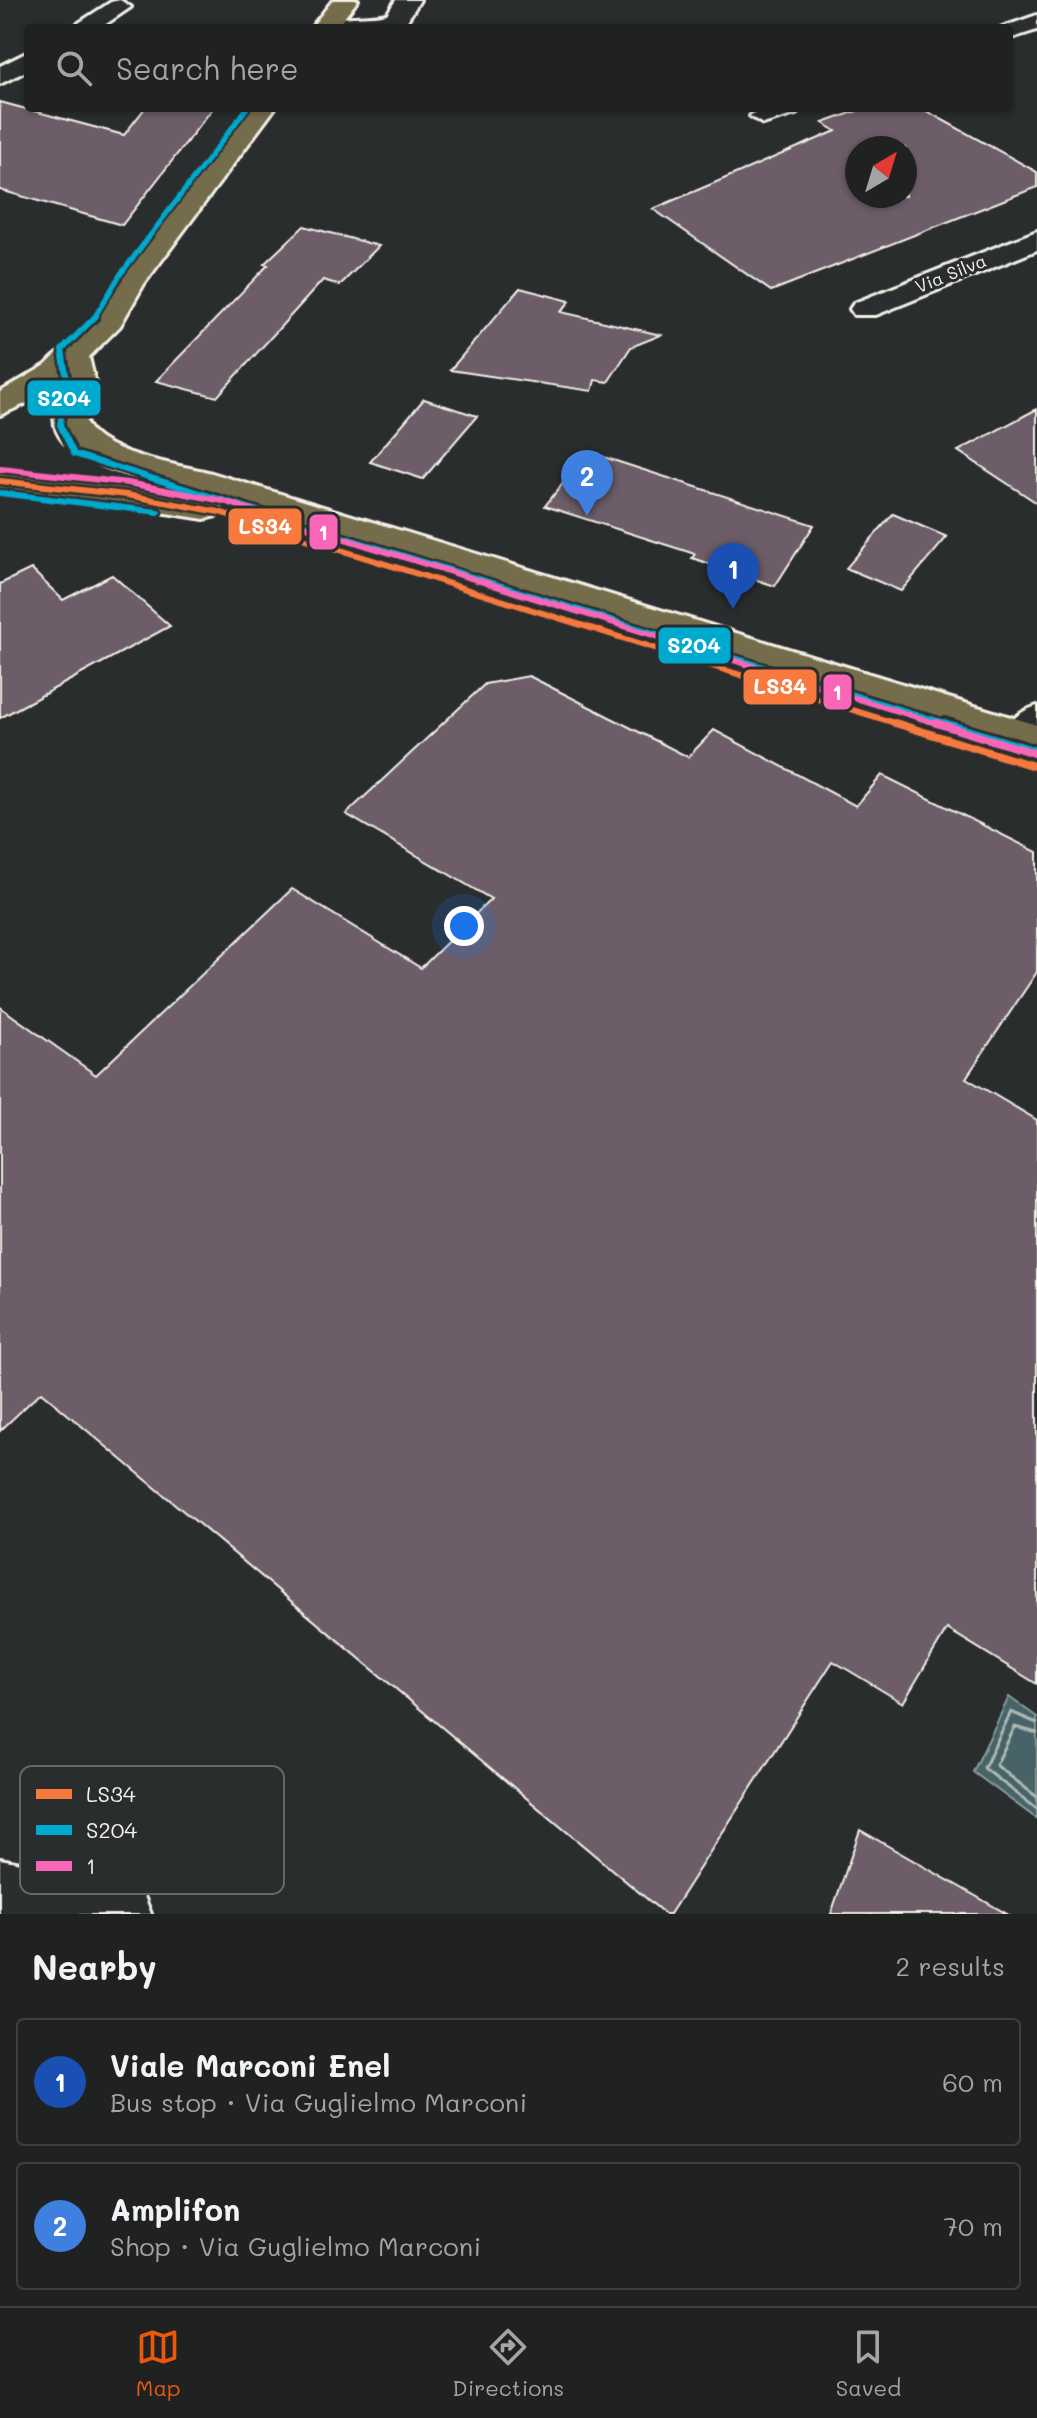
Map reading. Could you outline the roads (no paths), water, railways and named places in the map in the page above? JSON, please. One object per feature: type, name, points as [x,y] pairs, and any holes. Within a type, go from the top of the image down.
[{"type":"main road","points":[[0,405],[34,388],[73,356],[109,320],[130,282],[259,112]]},
{"type":"main road","points":[[0,382],[25,368],[130,282]]},
{"type":"main road","points":[[73,356],[82,381],[70,421],[72,434],[82,445],[1033,740]]},
{"type":"main road","points":[[0,460],[200,480]]},
{"type":"main road","points":[[0,481],[71,487],[219,512],[1033,740]]},
{"type":"street","points":[[333,16],[376,8],[396,0]]},
{"type":"street","points":[[378,24],[396,19],[408,0]]},
{"type":"street","points":[[90,24],[119,7]]},
{"type":"street","points":[[333,16],[363,24]]},
{"type":"street","points":[[1013,31],[1037,22]]},
{"type":"street","points":[[0,76],[24,62]]},
{"type":"street","name":"Via Silva","points":[[865,309],[1037,240]]},
{"type":"street","points":[[0,1891],[119,1914]]},
{"type":"water","points":[[1009,1697],[1037,1717],[1037,1819],[973,1772]]},
{"type":"place","name":"Amplifon","points":[[587,516]]},
{"type":"place","name":"Viale Marconi Enel","points":[[733,609]]}]
